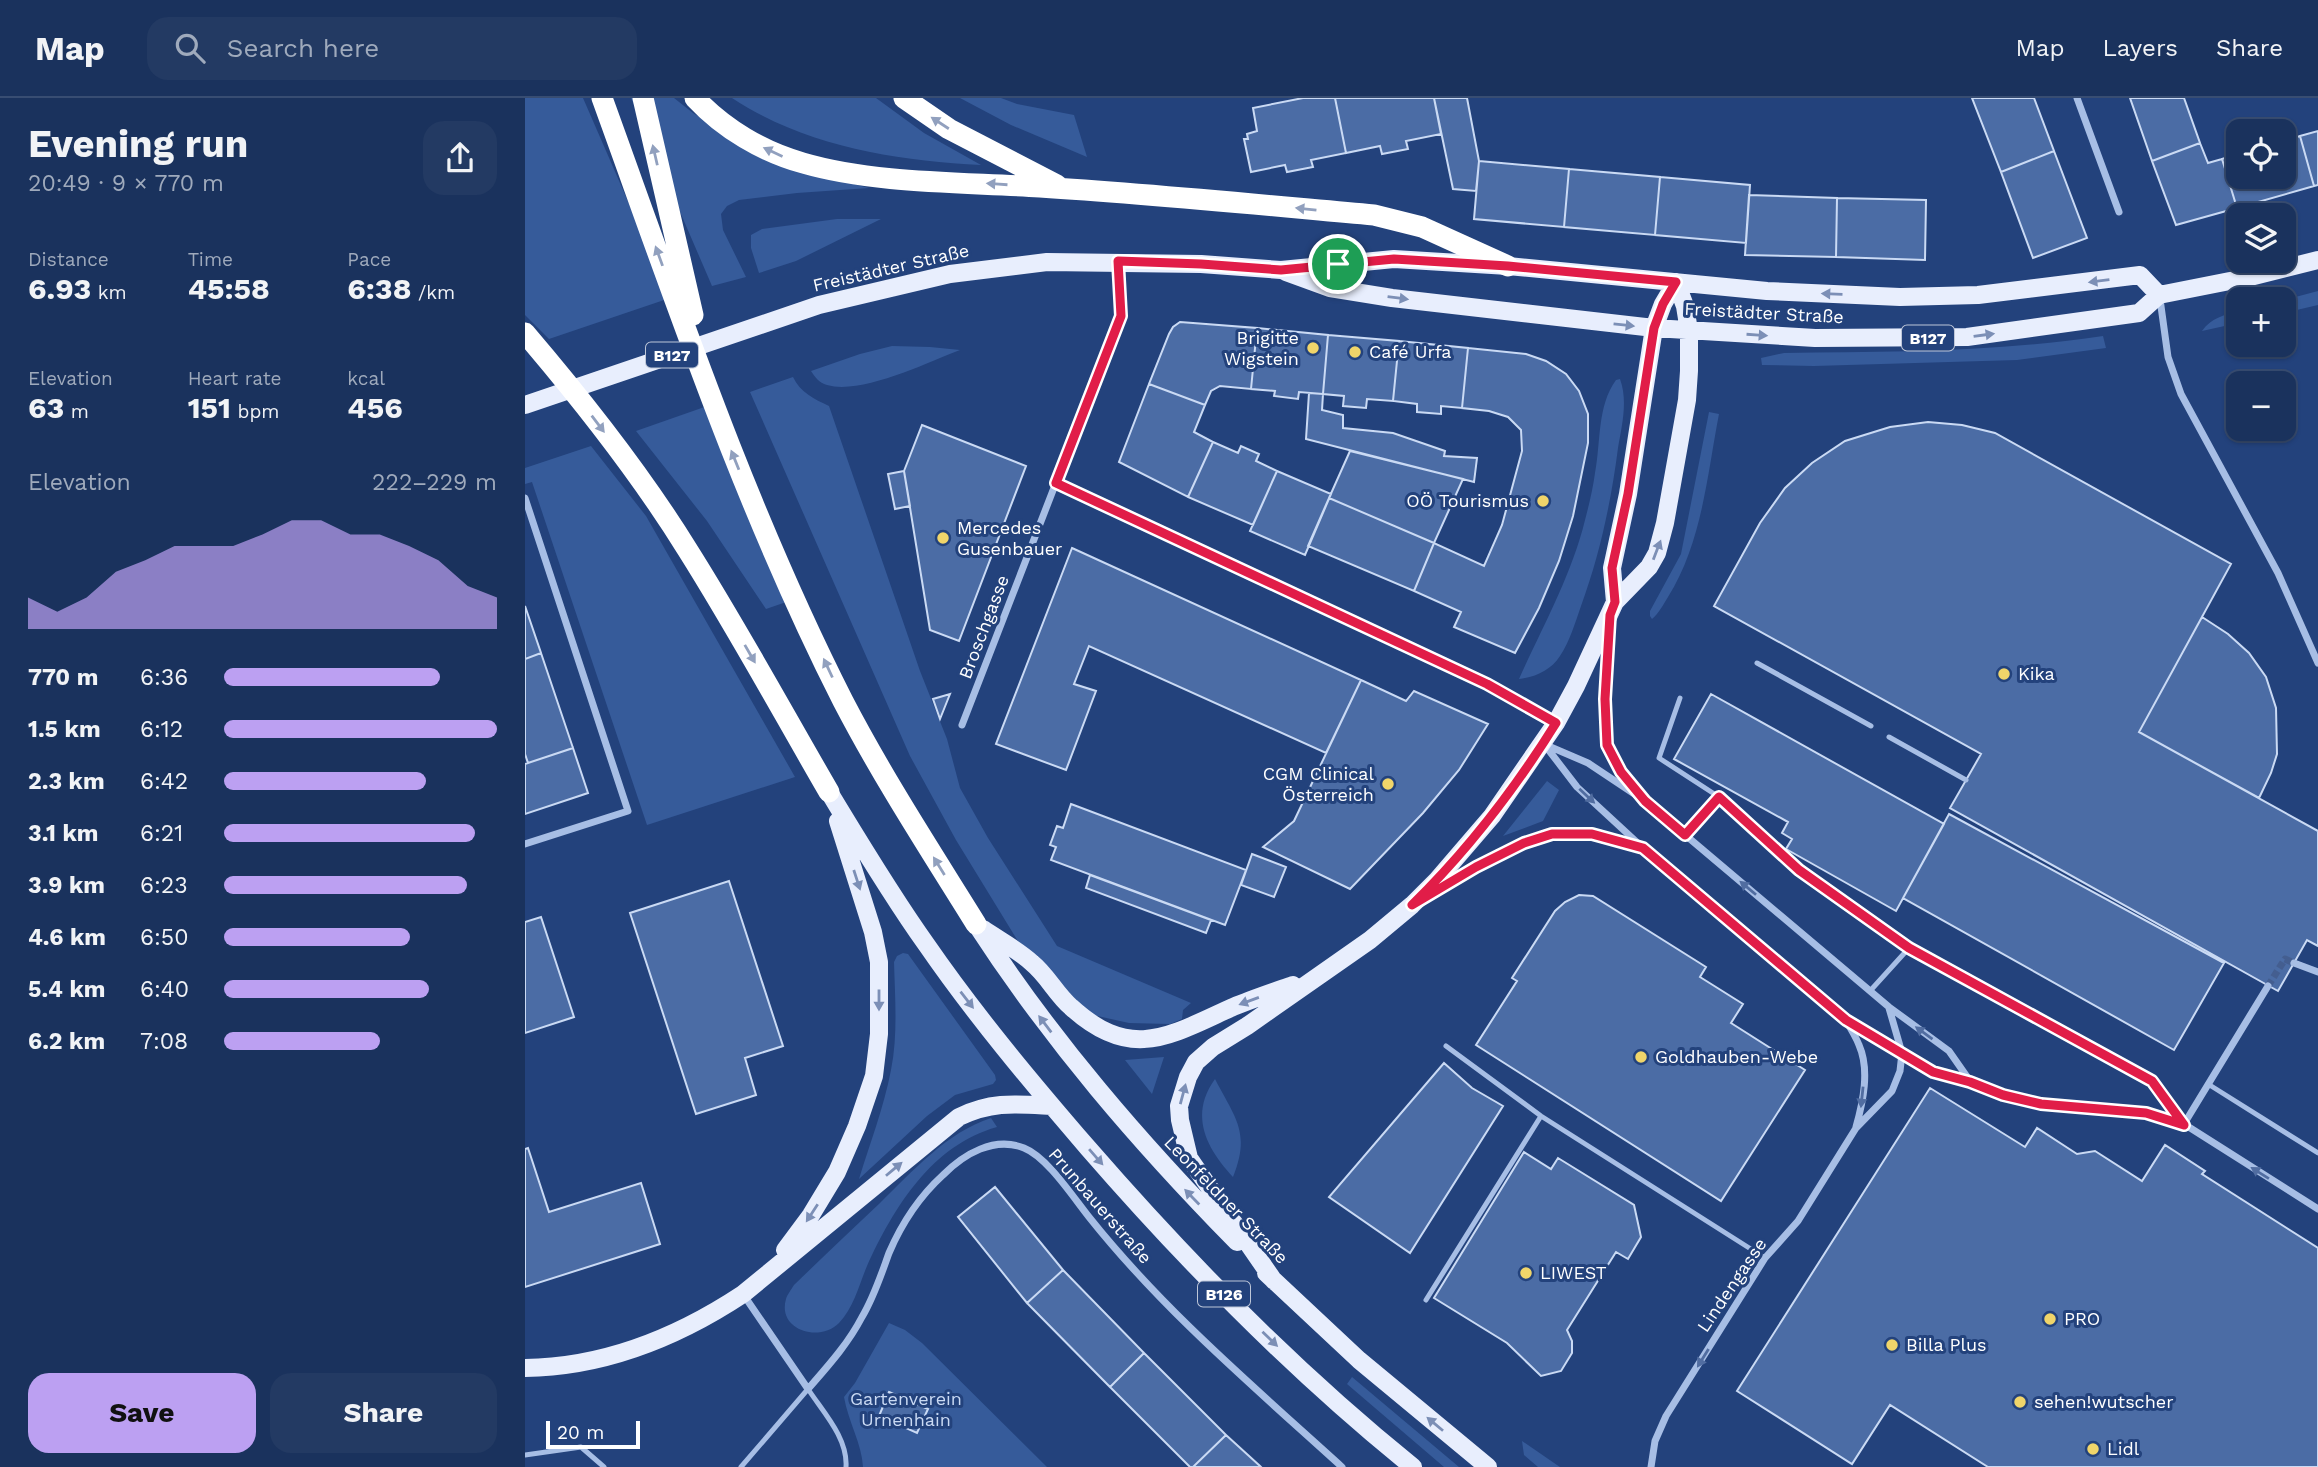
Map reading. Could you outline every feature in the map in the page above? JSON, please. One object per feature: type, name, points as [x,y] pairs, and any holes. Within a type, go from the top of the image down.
[{"type":"highway","points":[[602,98],[716,412],[774,554],[844,702],[905,810],[976,923]]},
{"type":"highway","points":[[643,98],[716,412]]},
{"type":"highway","points":[[695,98],[727,126],[778,155],[803,163],[878,177],[1065,189],[1374,215],[1422,227],[1508,266]]},
{"type":"highway","points":[[904,98],[949,129],[1065,189]]},
{"type":"highway","points":[[525,332],[588,411],[674,528],[716,595],[829,792]]},
{"type":"main road","name":"Freistädter Straße","points":[[525,405],[819,305],[903,284],[990,268],[1047,262],[1118,261],[1281,270],[1394,259],[1508,266],[1767,291],[1900,297],[1990,294],[2140,275],[2159,295]]},
{"type":"main road","name":"Freistädter Straße","points":[[1281,270],[1330,288],[1654,328],[1815,338],[1967,337],[2139,313],[2159,295],[2318,260]]},
{"type":"main road","points":[[1613,609],[1612,568],[1628,494],[1654,328],[1663,304],[1676,282]]},
{"type":"main road","points":[[1274,1281],[1189,1158],[1182,1138],[1179,1107],[1188,1077],[1196,1062],[1213,1046],[1247,1026],[1370,940],[1412,905],[1492,816],[1556,723],[1613,609],[1657,553],[1687,400],[1689,331],[1685,306],[1676,282]]},
{"type":"main road","points":[[766,1275],[811,1215],[837,1172],[857,1126],[874,1076],[879,1034],[879,962],[873,932],[829,792]]},
{"type":"main road","name":"B126","points":[[829,792],[926,945],[1051,1106],[1136,1204],[1215,1285],[1306,1374],[1413,1467]]},
{"type":"main road","points":[[976,923],[1033,964],[1079,1015],[1107,1032],[1129,1040],[1155,1039],[1175,1034],[1235,1006],[1313,978]]},
{"type":"main road","name":"Leonfeldner Straße","points":[[976,923],[1029,1003],[1095,1088],[1165,1168],[1274,1281],[1359,1360],[1488,1467]]},
{"type":"main road","points":[[525,1368],[582,1363],[650,1343],[705,1318],[743,1294],[958,1117],[988,1105],[1003,1103],[1051,1106]]},
{"type":"street","points":[[2077,98],[2119,212]]},
{"type":"street","name":"Broschgasse","points":[[963,725],[1121,316],[1118,261]]},
{"type":"street","points":[[2159,295],[2168,357],[2181,394],[2278,573],[2318,663]]},
{"type":"street","points":[[1056,483],[1487,684],[1556,723]]},
{"type":"street","points":[[525,498],[628,811],[525,844]]},
{"type":"street","points":[[1613,609],[1605,699],[1607,745],[1621,772],[1645,801]]},
{"type":"street","points":[[1543,744],[1588,763],[1645,801],[1889,1007],[1949,1051],[1970,1082]]},
{"type":"street","name":"Lindengasse","points":[[1543,744],[1577,787],[1643,848],[1846,1020],[1933,1072],[2003,1095],[2041,1104],[2146,1113],[2184,1125],[2318,1209]]},
{"type":"street","name":"Lindengasse","points":[[1412,905],[1476,867],[1524,843],[1552,834],[1592,834],[1643,848]]},
{"type":"street","points":[[2294,963],[2318,972]]},
{"type":"street","points":[[2184,1125],[2268,986]]},
{"type":"street","name":"Lindengasse","points":[[1651,1467],[1655,1441],[1666,1416],[1765,1258],[1798,1221],[1856,1128],[1892,1091],[1900,1071],[1902,1053],[1889,1007]]},
{"type":"street","name":"Lindengasse","points":[[1846,1020],[1861,1048],[1864,1075],[1862,1105],[1856,1128]]},
{"type":"street","name":"Prunbauerstraße","points":[[808,1389],[856,1327],[872,1298],[890,1251],[921,1199],[943,1175],[965,1157],[984,1147],[1003,1143],[1032,1152],[1051,1170],[1159,1297],[1342,1467]]},
{"type":"street","points":[[743,1294],[808,1389]]},
{"type":"lane","points":[[1758,663],[1871,726]]},
{"type":"lane","points":[[1681,698],[1659,758],[1719,797],[1799,870],[1909,948],[2152,1081],[2184,1125]]},
{"type":"lane","points":[[1889,737],[1966,780]]},
{"type":"lane","points":[[1685,835],[1719,797]]},
{"type":"lane","points":[[1870,991],[1909,948]]},
{"type":"lane","points":[[1446,1046],[1541,1116],[1765,1258]]},
{"type":"lane","points":[[2208,1084],[2318,1153]]},
{"type":"lane","points":[[1426,1300],[1541,1116]]},
{"type":"lane","points":[[741,1467],[808,1389],[838,1433],[847,1457],[846,1467]]},
{"type":"lane","points":[[525,1455],[581,1447],[604,1467]]},
{"type":"green space","points":[[525,98],[583,98],[670,298],[549,339],[525,315]]},
{"type":"green space","points":[[631,98],[674,98],[745,145],[807,172],[869,188],[739,200],[727,206],[721,214],[723,230],[746,277],[712,286]]},
{"type":"green space","points":[[732,98],[876,98],[924,133],[981,165],[916,160],[852,148],[789,128]]},
{"type":"green space","points":[[960,98],[1001,98],[1017,104],[1074,115],[1087,157],[1011,125]]},
{"type":"green space","points":[[837,219],[881,219],[796,261],[759,273],[751,248],[751,235],[762,229]]},
{"type":"green space","points":[[2318,291],[2318,305],[2296,310],[2296,297]]},
{"type":"green space","points":[[2226,315],[2226,326],[2202,331],[2214,320]]},
{"type":"green space","points":[[2103,336],[2106,348],[2017,360],[1814,366],[1762,365],[1761,358],[1784,353],[1984,348]]},
{"type":"green space","points":[[892,346],[960,350],[893,376],[857,386],[827,385],[819,381],[811,371],[860,354]]},
{"type":"green space","points":[[793,377],[804,391],[829,406],[920,671],[947,739],[960,788],[988,838],[1057,946],[1191,1003],[1183,1010],[1182,1019],[1170,1024],[1129,1023],[1093,1015],[1069,1004],[1019,943],[956,840],[910,756],[750,392]]},
{"type":"green space","points":[[1620,379],[1624,396],[1623,422],[1608,508],[1588,586],[1564,650],[1556,661],[1543,672],[1519,679],[1564,581],[1579,540],[1593,485],[1606,401],[1616,380]]},
{"type":"green space","points":[[713,404],[795,599],[766,609],[707,521],[636,431]]},
{"type":"green space","points":[[1709,412],[1719,414],[1696,532],[1679,576],[1663,606],[1652,619],[1650,611],[1681,554]]},
{"type":"green space","points":[[591,446],[646,516],[795,777],[647,825],[532,482],[525,484],[525,468]]},
{"type":"green space","points":[[1547,781],[1559,790],[1543,821],[1503,836]]},
{"type":"green space","points":[[908,954],[996,1080],[993,1084],[955,1095],[927,1116],[859,1179],[891,1070],[895,1030],[894,962],[897,956]]},
{"type":"green space","points":[[1164,1057],[1152,1094],[1125,1060]]},
{"type":"green space","points":[[1215,1079],[1234,1115],[1240,1136],[1241,1148],[1233,1177],[1215,1155],[1204,1131],[1203,1105]]},
{"type":"green space","points":[[991,1118],[997,1127],[953,1148],[934,1163],[903,1201],[867,1266],[852,1303],[839,1323],[821,1332],[802,1330],[794,1325],[785,1310],[787,1297],[794,1285],[931,1154],[975,1124]]},
{"type":"green space","name":"Gartenverein Urnenhain","points":[[889,1323],[905,1330],[922,1343],[1047,1467],[863,1467],[844,1397],[855,1383]]},
{"type":"green space","points":[[1352,1377],[1459,1467],[1444,1467],[1347,1384]]},
{"type":"green space","points":[[1522,1441],[1560,1467],[1538,1467],[1524,1455]]},
{"type":"building","points":[[1303,98],[1335,98],[1346,153],[1311,160],[1313,167],[1287,172],[1285,165],[1251,172],[1244,139],[1248,139],[1247,134],[1257,131],[1253,108]]},
{"type":"building","points":[[1335,98],[1434,98],[1441,134],[1406,141],[1408,149],[1382,154],[1380,146],[1346,153]]},
{"type":"building","points":[[1434,98],[1467,98],[1479,161],[1476,191],[1453,189]]},
{"type":"building","points":[[1972,98],[2034,98],[2054,151],[2001,172]]},
{"type":"building","points":[[2130,98],[2184,98],[2200,143],[2152,161]]},
{"type":"building","points":[[2318,131],[2318,185],[2314,186],[2300,136]]},
{"type":"building","points":[[2300,136],[2314,186],[2254,203],[2235,203],[2231,189],[2296,189],[2296,137]]},
{"type":"building","points":[[2200,143],[2208,163],[2222,159],[2226,172],[2226,189],[2231,189],[2235,203],[2226,203],[2226,211],[2176,225],[2152,161]]},
{"type":"building","points":[[2054,151],[2087,238],[2033,258],[2001,172]]},
{"type":"building","points":[[1479,161],[1569,169],[1564,227],[1474,219]]},
{"type":"building","points":[[1569,169],[1660,177],[1655,235],[1564,227]]},
{"type":"building","points":[[1660,177],[1750,185],[1746,243],[1655,235]]},
{"type":"building","points":[[1749,195],[1837,198],[1836,257],[1745,255]]},
{"type":"building","points":[[1837,198],[1926,200],[1925,260],[1836,257]]},
{"type":"building","points":[[1180,322],[1257,328],[1251,389],[1220,386],[1211,391],[1205,405],[1149,384],[1169,334]]},
{"type":"building","points":[[1257,328],[1328,335],[1323,394],[1299,392],[1298,399],[1274,396],[1275,391],[1251,389]]},
{"type":"building","points":[[1328,335],[1399,341],[1393,401],[1367,399],[1366,408],[1343,406],[1344,396],[1323,394]]},
{"type":"building","points":[[1399,341],[1468,348],[1462,408],[1441,406],[1441,414],[1417,412],[1417,404],[1393,401]]},
{"type":"building","name":"OÖ Tourismus","points":[[1468,348],[1526,354],[1546,361],[1566,374],[1579,391],[1588,414],[1588,443],[1573,516],[1559,561],[1539,608],[1515,653],[1454,627],[1461,612],[1414,591],[1434,543],[1484,566],[1502,525],[1522,451],[1521,430],[1508,417],[1489,411],[1462,408]]},
{"type":"building","points":[[1149,384],[1205,405],[1194,432],[1213,442],[1188,497],[1119,462]]},
{"type":"building","points":[[1309,393],[1323,394],[1322,410],[1343,415],[1343,428],[1393,433],[1445,451],[1444,456],[1477,458],[1474,482],[1306,439]]},
{"type":"building","name":"Kika","points":[[1928,422],[1962,425],[1995,433],[2231,564],[2139,732],[2318,831],[2318,946],[2307,940],[2278,991],[1950,808],[1981,754],[1714,606],[1760,523],[1785,488],[1812,463],[1845,441],[1890,427]]},
{"type":"building","points":[[922,425],[1026,466],[959,641],[930,630],[904,471]]},
{"type":"building","points":[[1213,442],[1238,453],[1241,446],[1259,454],[1256,461],[1277,471],[1253,525],[1188,497]]},
{"type":"building","points":[[1350,451],[1463,479],[1434,543],[1329,498]]},
{"type":"building","points":[[904,471],[910,506],[895,509],[888,474]]},
{"type":"building","points":[[1277,471],[1331,494],[1305,555],[1250,531]]},
{"type":"building","points":[[1329,498],[1434,543],[1414,591],[1308,546]]},
{"type":"building","points":[[1072,548],[1361,680],[1326,753],[1089,646],[1074,684],[1096,691],[1066,770],[996,744]]},
{"type":"building","points":[[525,606],[541,653],[525,659]]},
{"type":"building","points":[[2202,617],[2228,634],[2249,653],[2266,677],[2276,708],[2277,754],[2259,798],[2139,732]]},
{"type":"building","points":[[541,653],[573,748],[528,763],[525,754],[525,659]]},
{"type":"building","points":[[1361,680],[1406,701],[1414,691],[1488,724],[1459,770],[1423,813],[1350,889],[1263,847],[1294,821]]},
{"type":"building","points":[[950,694],[940,719],[933,699]]},
{"type":"building","points":[[1711,694],[1944,824],[1896,911],[1786,849],[1792,839],[1782,833],[1788,822],[1674,759]]},
{"type":"building","points":[[573,748],[588,793],[525,814],[525,764]]},
{"type":"building","points":[[1071,804],[1246,870],[1225,925],[1051,860],[1056,847],[1050,845],[1057,826],[1063,828]]},
{"type":"building","points":[[1949,814],[2224,963],[2174,1050],[1903,898]]},
{"type":"building","points":[[1252,854],[1286,867],[1274,897],[1241,885]]},
{"type":"building","points":[[1090,875],[1211,920],[1206,933],[1086,888]]},
{"type":"building","points":[[729,881],[783,1046],[745,1058],[756,1095],[696,1114],[630,913]]},
{"type":"building","name":"Goldhauben-Webe","points":[[1579,895],[1593,896],[1706,967],[1700,977],[1743,1004],[1731,1023],[1805,1070],[1721,1201],[1476,1045],[1517,981],[1512,978],[1555,911]]},
{"type":"building","points":[[541,917],[574,1017],[525,1033],[525,922]]},
{"type":"building","points":[[1444,1063],[1472,1088],[1503,1106],[1410,1253],[1329,1197]]},
{"type":"building","name":"PRO","points":[[1930,1088],[2025,1147],[2037,1128],[2077,1154],[2095,1151],[2142,1181],[2165,1145],[2205,1171],[2202,1174],[2318,1248],[2318,1467],[1988,1467],[1890,1405],[1852,1464],[1737,1391]]},
{"type":"building","points":[[528,1148],[549,1212],[641,1183],[660,1244],[525,1287],[525,1149]]},
{"type":"building","name":"LIWEST","points":[[1524,1152],[1551,1169],[1558,1158],[1634,1205],[1641,1237],[1628,1259],[1616,1252],[1567,1330],[1572,1341],[1572,1353],[1561,1371],[1541,1376],[1507,1343],[1434,1298]]},
{"type":"building","points":[[995,1187],[1063,1270],[1027,1303],[958,1217]]},
{"type":"building","points":[[1063,1270],[1144,1353],[1110,1387],[1027,1303]]},
{"type":"building","points":[[1144,1353],[1226,1435],[1193,1467],[1110,1387]]},
{"type":"building","points":[[889,1392],[928,1409],[917,1433],[879,1416]]},
{"type":"building","points":[[1226,1435],[1260,1466],[1261,1467],[1193,1467]]},
{"type":"tunnel","points":[[2268,986],[2285,959],[2294,963]]},
{"type":"place","name":"Brigitte Wigstein","points":[[1313,348]]},
{"type":"place","name":"Café Urfa","points":[[1355,352]]},
{"type":"place","name":"OÖ Tourismus","points":[[1543,501]]},
{"type":"place","name":"Mercedes Gusenbauer","points":[[943,538]]},
{"type":"place","name":"Kika","points":[[2004,674]]},
{"type":"place","name":"CGM Clinical Österreich","points":[[1388,784]]},
{"type":"place","name":"Goldhauben-Webe","points":[[1641,1057]]},
{"type":"place","name":"LIWEST","points":[[1526,1273]]},
{"type":"place","name":"PRO","points":[[2050,1319]]},
{"type":"place","name":"Billa Plus","points":[[1892,1345]]},
{"type":"place","name":"sehen!wutscher","points":[[2020,1402]]},
{"type":"place","name":"Lidl","points":[[2093,1449]]},
{"type":"route","points":[[1394,259],[1508,266],[1676,282],[1663,304],[1654,328],[1628,494],[1612,568],[1615,602],[1610,615],[1605,699],[1607,745],[1621,772],[1645,801],[1685,835],[1719,797],[1799,870],[1909,948],[2152,1081],[2184,1125],[2146,1113],[2041,1104],[2003,1095],[1933,1072],[1846,1020],[1643,848],[1592,834],[1552,834],[1524,843],[1476,867],[1412,905],[1460,855],[1492,816],[1556,723],[1487,684],[1056,483],[1121,316],[1118,261],[1281,270],[1338,264],[1394,259]]}]
